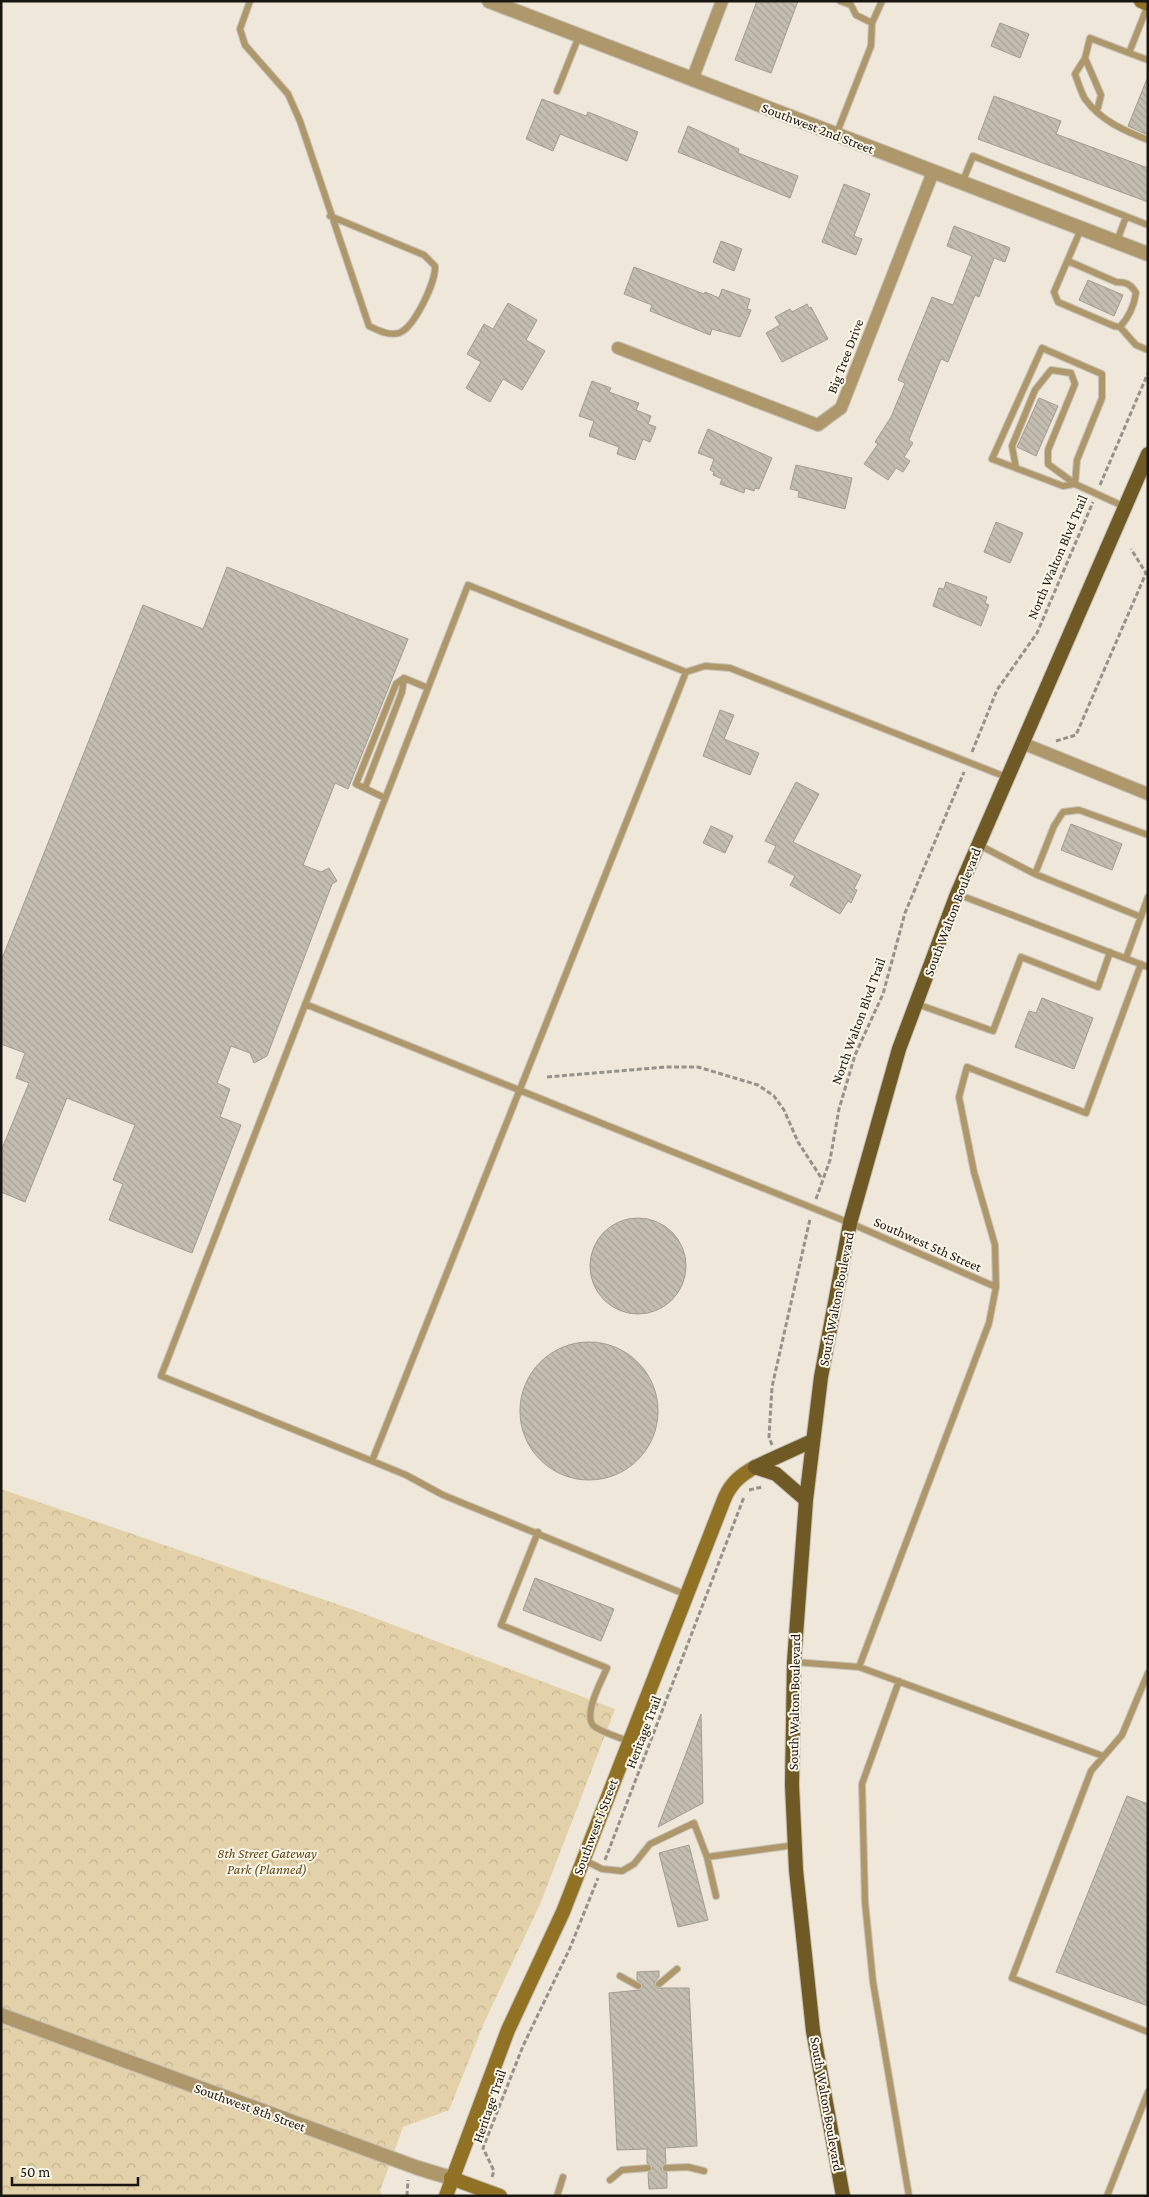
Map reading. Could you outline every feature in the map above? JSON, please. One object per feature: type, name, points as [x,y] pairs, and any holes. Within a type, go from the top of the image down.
[{"type":"main road","points":[[1141,1],[1148,4]]},
{"type":"main road","name":"South Walton Boulevard","points":[[843,2196],[813,2031],[795,1845],[792,1785],[794,1662],[806,1500],[812,1440],[822,1377],[850,1223],[899,1049],[957,894],[1006,777],[1126,507],[1144,471],[1148,454]]},
{"type":"main road","points":[[755,1468],[812,1440]]},
{"type":"main road","points":[[755,1468],[776,1474],[806,1500]]},
{"type":"main road","name":"Southwest I Street","points":[[446,2196],[508,2030],[563,1912],[730,1484],[741,1475],[755,1468]]},
{"type":"main road","name":"Southwest 8th Street","points":[[452,2178],[500,2196]]},
{"type":"street","name":"Southwest 2nd Street","points":[[489,1],[1148,254]]},
{"type":"street","points":[[692,80],[722,1]]},
{"type":"street","name":"Big Tree Drive","points":[[618,348],[818,425],[841,408],[933,172]]},
{"type":"street","points":[[1022,743],[1148,794]]},
{"type":"street","name":"Southwest 8th Street","points":[[1,2015],[411,2165],[452,2178]]},
{"type":"lane","points":[[250,1],[240,29],[245,45],[288,94],[300,121],[330,216],[369,326],[386,334],[397,334],[408,329],[436,275],[436,266],[424,255],[330,216]]},
{"type":"lane","points":[[840,1],[851,3],[856,15],[872,23]]},
{"type":"lane","points":[[836,135],[871,46],[872,23],[882,1]]},
{"type":"lane","points":[[1129,53],[1148,4]]},
{"type":"lane","points":[[557,92],[579,36]]},
{"type":"lane","points":[[1148,60],[1090,38],[1085,58],[1075,74],[1085,99],[1097,110],[1117,128],[1148,140]]},
{"type":"lane","points":[[1085,58],[1101,95],[1097,110]]},
{"type":"lane","points":[[962,183],[973,156],[1148,226]]},
{"type":"lane","points":[[1116,242],[1126,217]]},
{"type":"lane","points":[[1081,229],[1054,292],[1058,302],[1120,327],[1136,345],[1148,350]]},
{"type":"lane","points":[[1068,261],[1116,282],[1124,282],[1132,286],[1136,293],[1135,301],[1128,318],[1120,327]]},
{"type":"lane","points":[[1042,348],[1102,374],[1102,398],[1077,460],[1075,484],[1063,486],[992,459],[1042,348]]},
{"type":"lane","points":[[1016,468],[1012,446],[1036,390],[1051,370],[1071,373],[1075,384],[1048,450],[1048,464],[1075,484],[1126,507]]},
{"type":"lane","points":[[687,1595],[538,1532],[442,1495],[406,1475],[372,1460],[161,1376],[468,585],[686,672],[705,666],[730,668],[1006,777]]},
{"type":"lane","points":[[372,1460],[686,672]]},
{"type":"lane","points":[[385,798],[356,784],[396,684],[404,678],[428,688]]},
{"type":"lane","points":[[1035,874],[1054,826],[1064,812],[1079,810],[1148,836]]},
{"type":"lane","points":[[978,845],[1035,874],[1141,917]]},
{"type":"lane","points":[[957,894],[1148,967]]},
{"type":"lane","points":[[1126,958],[1148,897]]},
{"type":"lane","points":[[917,1004],[993,1031],[1021,956],[1098,987],[1110,952]]},
{"type":"lane","points":[[859,1667],[989,1323],[996,1287],[995,1245],[974,1172],[959,1097],[967,1067],[1086,1113],[1141,964]]},
{"type":"lane","name":"Southwest 5th Street","points":[[305,1004],[850,1223],[996,1287]]},
{"type":"lane","points":[[538,1532],[501,1625],[606,1668],[589,1712],[590,1721],[594,1726],[628,1742]]},
{"type":"lane","points":[[794,1662],[859,1667],[1103,1756]]},
{"type":"lane","points":[[1148,1673],[1122,1735],[1092,1771],[1012,1978],[1148,2032]]},
{"type":"lane","points":[[899,1681],[862,1784],[862,1793],[865,1902],[873,1982],[909,2196]]},
{"type":"lane","points":[[583,1860],[602,1869],[622,1871],[634,1864],[650,1844],[694,1823],[707,1857],[716,1896]]},
{"type":"lane","points":[[707,1857],[795,1845]]},
{"type":"lane","points":[[659,1984],[676,1968]]},
{"type":"lane","points":[[620,1976],[638,1986]]},
{"type":"lane","points":[[1107,2196],[1148,2092]]},
{"type":"lane","points":[[666,2168],[688,2167],[704,2171]]},
{"type":"lane","points":[[610,2180],[622,2170],[648,2168]]},
{"type":"lane","points":[[557,2196],[563,2177]]},
{"type":"path","name":"North Walton Blvd Trail","points":[[975,744],[997,690],[1037,633],[1148,373]]},
{"type":"path","points":[[1048,744],[1076,736],[1146,573],[1131,549]]},
{"type":"path","name":"North Walton Blvd Trail","points":[[819,1189],[830,1160],[835,1128],[855,1054],[881,1000],[905,913],[961,779]]},
{"type":"path","points":[[547,1077],[690,1066],[715,1070],[758,1085],[774,1096],[784,1110],[798,1142],[822,1179]]},
{"type":"path","points":[[769,1437],[772,1387],[808,1226]]},
{"type":"path","name":"Heritage Trail","points":[[494,2171],[483,2148],[523,2046],[570,1948],[602,1869],[743,1498],[750,1490],[765,1487]]},
{"type":"green space","name":"8th Street Gateway Park (Planned)","points":[[1,1489],[354,1610],[615,1709],[541,1902],[484,2023],[449,2110],[403,2127],[380,2191],[383,2196],[1,2196]]},
{"type":"building","points":[[757,1],[798,1],[771,73],[735,60]]},
{"type":"building","points":[[1000,23],[1029,34],[1020,58],[991,46]]},
{"type":"building","points":[[1148,79],[1148,135],[1128,126]]},
{"type":"building","points":[[994,96],[1061,121],[1056,134],[1148,168],[1148,202],[978,139]]},
{"type":"building","points":[[542,99],[586,116],[588,112],[638,132],[627,161],[560,134],[553,151],[526,139]]},
{"type":"building","points":[[688,126],[739,149],[738,153],[798,176],[790,198],[678,152]]},
{"type":"building","points":[[844,184],[870,194],[854,236],[862,239],[856,255],[822,242]]},
{"type":"building","points":[[954,226],[1010,248],[1005,262],[994,258],[979,297],[975,295],[948,362],[941,359],[909,440],[913,443],[904,457],[910,461],[903,472],[896,468],[888,480],[864,464],[878,444],[875,442],[891,417],[905,383],[898,380],[932,297],[953,305],[972,256],[947,246]]},
{"type":"building","points":[[721,241],[742,249],[734,271],[713,262]]},
{"type":"building","points":[[634,267],[704,294],[705,292],[719,298],[722,289],[750,299],[747,309],[751,310],[740,337],[712,329],[710,335],[650,311],[652,305],[624,294]]},
{"type":"building","points":[[1088,280],[1123,295],[1114,316],[1079,300]]},
{"type":"building","points":[[508,303],[537,320],[526,340],[545,351],[522,390],[503,379],[490,402],[466,388],[481,362],[467,354],[484,324],[493,329]]},
{"type":"building","points":[[807,304],[809,308],[811,307],[828,339],[782,362],[766,333],[780,325],[775,317],[790,309],[792,312]]},
{"type":"building","points":[[592,381],[611,388],[609,392],[639,403],[636,410],[651,416],[648,424],[656,427],[650,442],[643,439],[635,460],[617,454],[619,447],[589,436],[594,421],[579,416]]},
{"type":"building","points":[[1039,398],[1058,406],[1036,456],[1017,447]]},
{"type":"building","points":[[708,429],[772,458],[759,489],[755,488],[754,491],[745,488],[744,493],[720,484],[722,479],[713,475],[714,472],[710,470],[714,459],[698,453]]},
{"type":"building","points":[[796,465],[852,478],[845,509],[798,497],[799,491],[790,489]]},
{"type":"building","points":[[996,522],[1023,533],[1010,563],[984,552]]},
{"type":"building","points":[[227,567],[408,639],[348,789],[335,783],[303,865],[321,872],[329,868],[337,881],[332,884],[267,1056],[254,1063],[250,1053],[231,1046],[217,1083],[230,1089],[220,1117],[241,1125],[192,1253],[109,1220],[123,1184],[113,1180],[135,1125],[67,1098],[25,1202],[1,1192],[1,1151],[29,1083],[16,1078],[25,1053],[1,1044],[1,961],[143,605],[203,629]]},
{"type":"building","points":[[946,582],[987,597],[985,603],[989,605],[981,626],[933,606],[939,588],[944,589]]},
{"type":"building","points":[[720,710],[734,715],[724,739],[759,753],[750,775],[703,756]]},
{"type":"building","points":[[796,782],[819,794],[793,842],[861,875],[854,889],[857,890],[851,903],[848,901],[840,914],[790,885],[795,876],[768,862],[776,846],[765,841]]},
{"type":"building","points":[[1071,824],[1122,844],[1112,870],[1061,850]]},
{"type":"building","points":[[711,826],[733,836],[725,853],[703,843]]},
{"type":"building","points":[[1042,998],[1093,1018],[1074,1069],[1015,1047],[1029,1011],[1036,1013]]},
{"type":"building","points":[[638,1218],[656,1222],[672,1232],[682,1248],[686,1266],[682,1284],[672,1300],[656,1310],[638,1314],[620,1310],[604,1300],[594,1284],[590,1266],[594,1248],[604,1232],[620,1222]]},
{"type":"building","points":[[589,1342],[603,1343],[615,1347],[627,1353],[638,1362],[647,1373],[653,1385],[657,1397],[657,1425],[653,1437],[647,1449],[638,1460],[627,1469],[615,1475],[603,1479],[589,1480],[575,1479],[563,1475],[551,1469],[540,1460],[531,1449],[525,1437],[521,1425],[520,1411],[521,1397],[525,1385],[531,1373],[540,1362],[551,1353],[563,1347],[575,1343]]},
{"type":"building","points":[[535,1578],[614,1609],[601,1641],[523,1610]]},
{"type":"building","points":[[701,1714],[703,1803],[658,1827]]},
{"type":"building","points":[[1127,1796],[1148,1804],[1148,2006],[1056,1972]]},
{"type":"building","points":[[689,1845],[708,1920],[678,1927],[659,1853]]},
{"type":"building","points":[[659,1971],[659,1977],[654,1983],[657,1988],[689,1988],[697,2146],[665,2148],[666,2163],[661,2169],[667,2173],[667,2188],[649,2189],[648,2173],[653,2168],[647,2163],[647,2149],[617,2150],[609,1993],[640,1990],[643,1985],[637,1980],[637,1972]]}]
